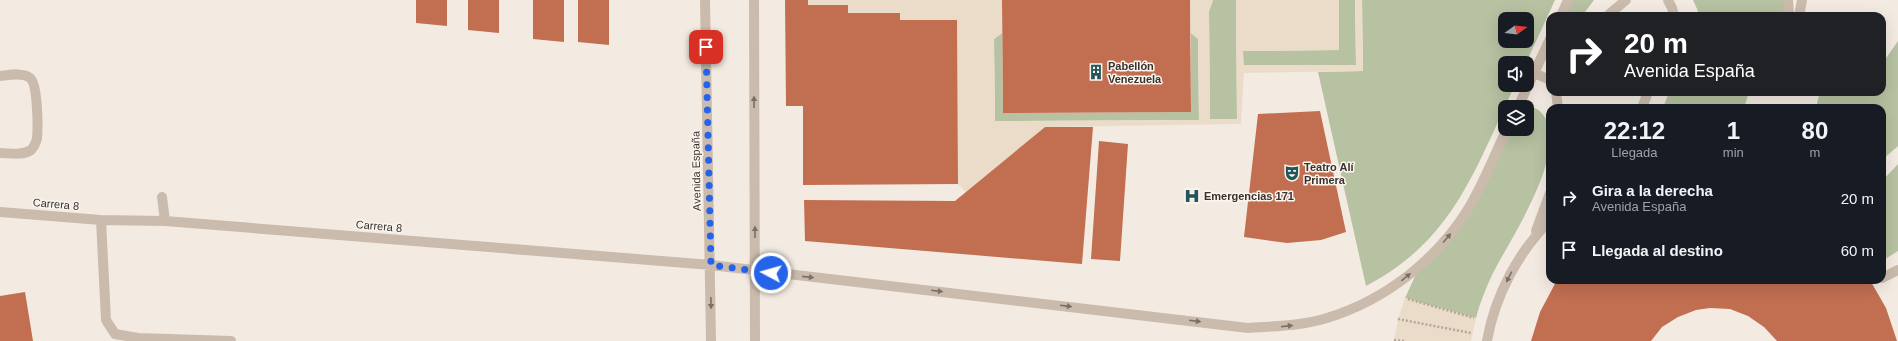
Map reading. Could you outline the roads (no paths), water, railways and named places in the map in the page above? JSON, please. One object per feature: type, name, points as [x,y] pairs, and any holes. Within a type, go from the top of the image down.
[{"type":"street","name":"Avenida España","points":[[704,0],[711,265],[711,341]]},
{"type":"street","points":[[754,0],[755,341]]},
{"type":"street","points":[[1563,12],[1568,0]]},
{"type":"street","points":[[1612,12],[1626,0]]},
{"type":"street","points":[[1668,0],[1673,12]]},
{"type":"street","points":[[1788,0],[1789,12]]},
{"type":"street","points":[[1800,12],[1802,0]]},
{"type":"street","points":[[1546,47],[1534,73],[1546,78]]},
{"type":"street","points":[[0,76],[22,74],[33,80],[36,90],[37,141],[32,149],[22,153],[0,153]]},
{"type":"street","name":"Carrera 8","points":[[0,212],[101,220],[165,221],[711,265],[1248,328],[1285,327],[1311,322],[1352,309],[1405,279],[1440,245],[1470,206],[1504,136]]},
{"type":"street","points":[[162,197],[165,221]]},
{"type":"street","points":[[1529,244],[1546,205]]},
{"type":"street","points":[[101,220],[106,320],[115,334],[138,338],[231,341]]},
{"type":"street","points":[[1486,341],[1495,308],[1513,268],[1529,244],[1546,225]]},
{"type":"street","points":[[1886,276],[1898,270]]},
{"type":"place","name":"Pabellón Venezuela","points":[[1096,72]]},
{"type":"place","name":"Teatro Alí Primera","points":[[1292,173]]},
{"type":"place","name":"Emergencias 171","points":[[1192,196]]}]
